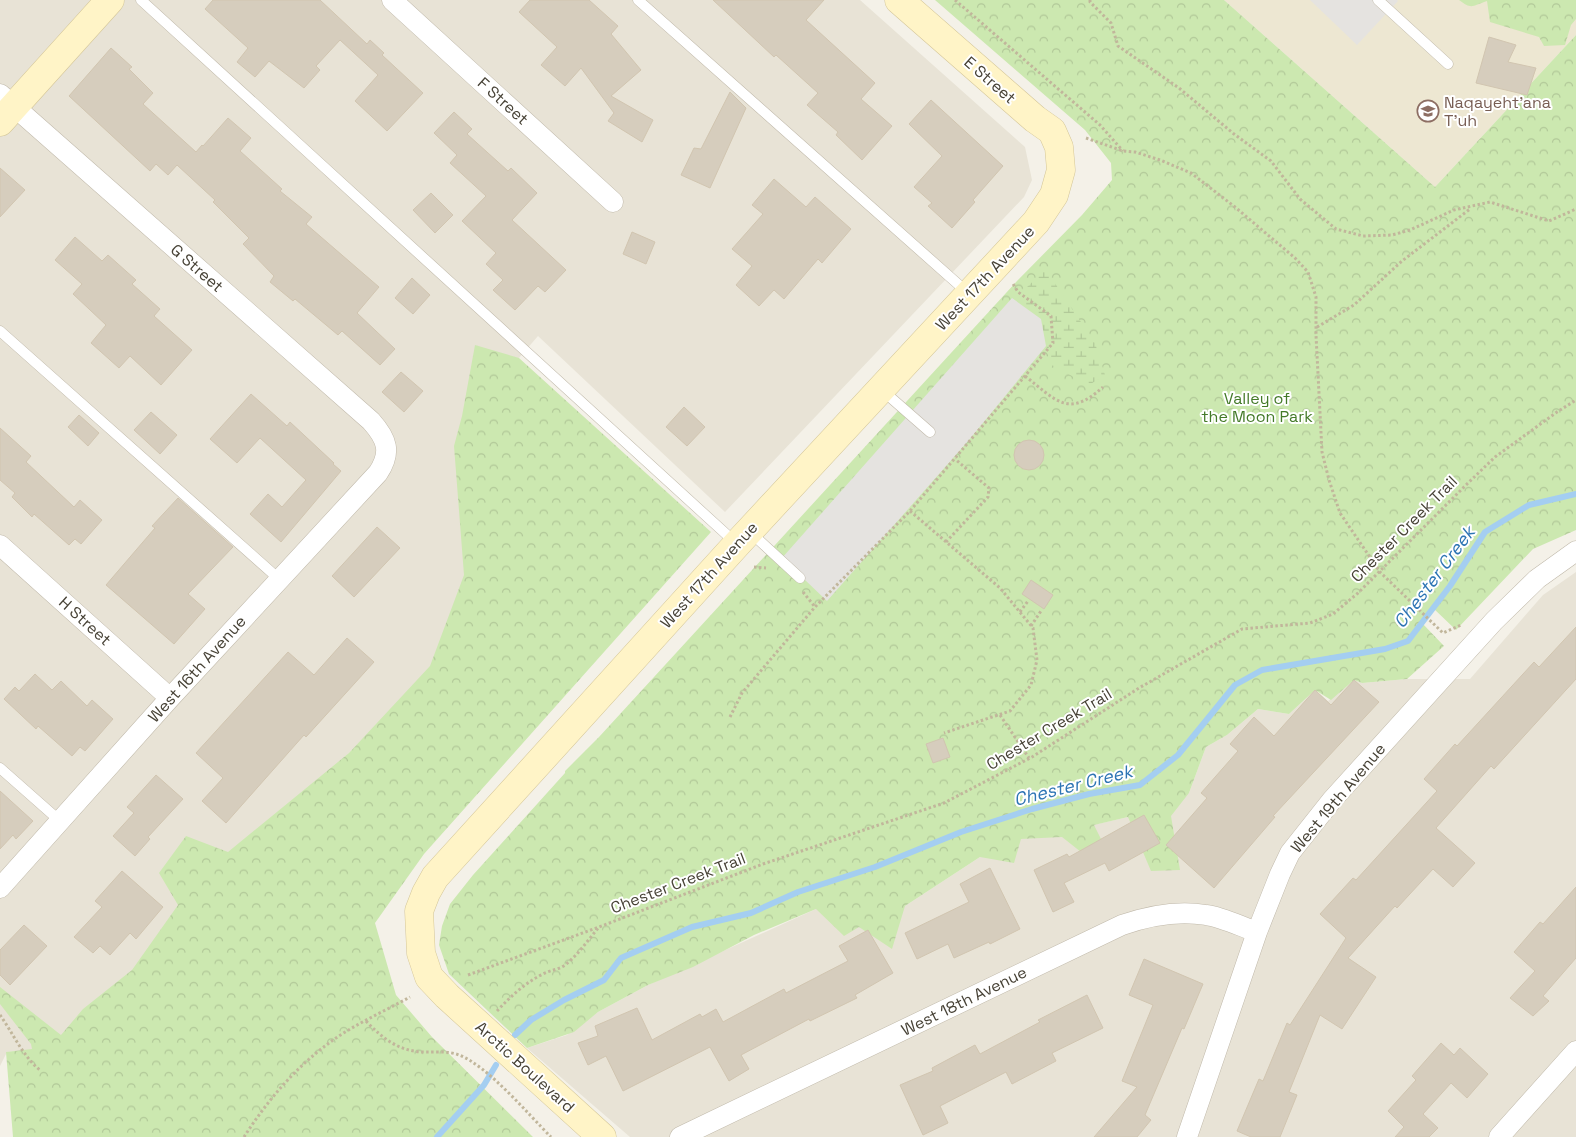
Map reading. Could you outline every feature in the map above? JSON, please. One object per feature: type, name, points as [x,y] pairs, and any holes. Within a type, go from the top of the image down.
[{"type":"main road","points":[[5,108],[110,0]]},
{"type":"main road","name":"E Street","points":[[900,0],[1052,132],[1059,147],[1061,170]]},
{"type":"main road","name":"West 17th Avenue","points":[[447,996],[429,977],[421,953],[419,910],[435,877],[743,538],[1036,222],[1054,195],[1061,170]]},
{"type":"main road","name":"Arctic Boulevard","points":[[447,996],[602,1137]]},
{"type":"street","name":"F Street","points":[[392,0],[613,202]]},
{"type":"street","name":"G Street","points":[[5,108],[371,421],[381,432],[386,447]]},
{"type":"street","name":"West 16th Avenue","points":[[0,888],[170,698],[378,473],[386,461],[386,447]]},
{"type":"street","name":"H Street","points":[[0,545],[170,698]]},
{"type":"street","name":"West 19th Avenue","points":[[1188,1137],[1257,932],[1290,853],[1332,800],[1494,621],[1537,579],[1576,551]]},
{"type":"street","name":"West 18th Avenue","points":[[680,1137],[1122,925],[1145,917],[1170,914],[1206,915],[1257,932]]},
{"type":"street","points":[[1499,1137],[1576,1052]]},
{"type":"lane","points":[[141,0],[743,538],[800,578]]},
{"type":"lane","points":[[638,0],[970,294]]},
{"type":"lane","points":[[1378,0],[1448,64]]},
{"type":"lane","points":[[0,331],[279,580]]},
{"type":"lane","points":[[881,389],[930,432]]},
{"type":"lane","points":[[0,768],[60,821]]},
{"type":"path","points":[[955,0],[1100,125],[1124,151]]},
{"type":"path","points":[[1090,0],[1112,23],[1118,46],[1179,88],[1234,134],[1271,161],[1300,198],[1336,229],[1363,236],[1392,235],[1432,221],[1454,210],[1490,202],[1549,221],[1576,209]]},
{"type":"path","points":[[1086,138],[1124,151],[1135,152],[1191,173],[1235,206],[1295,258],[1308,272],[1316,297],[1322,452],[1340,513],[1380,572],[1444,634]]},
{"type":"path","points":[[1316,327],[1354,305],[1402,261],[1471,207]]},
{"type":"path","points":[[730,717],[742,693],[816,607],[910,511],[1053,342],[1051,316],[1018,292],[1008,276]]},
{"type":"path","points":[[1025,376],[1065,404],[1082,403],[1103,387]]},
{"type":"path","name":"Chester Creek Trail","points":[[468,974],[599,927],[763,864],[944,803],[1029,758],[1139,688],[1242,629],[1310,623],[1333,614],[1358,594],[1495,457],[1576,400]]},
{"type":"path","points":[[946,542],[988,497],[989,488],[955,459]]},
{"type":"path","points":[[910,511],[1000,588],[1033,628],[1037,660],[1031,685],[1010,711],[944,733]]},
{"type":"path","points":[[1020,612],[1028,601]]},
{"type":"path","points":[[1031,626],[1042,611]]},
{"type":"path","points":[[1000,715],[1029,758]]},
{"type":"path","points":[[482,1028],[513,994],[527,982],[563,966],[599,927]]},
{"type":"path","points":[[244,1137],[274,1096],[297,1069],[330,1042],[410,997]]},
{"type":"path","points":[[0,1015],[22,1050],[34,1066],[41,1070]]},
{"type":"path","points":[[366,1021],[377,1033],[406,1050],[459,1055],[480,1068],[551,1137]]},
{"type":"shaded area","points":[[0,0],[860,0],[1025,147],[1032,180],[1024,197],[725,512],[538,336],[519,358],[491,608],[62,1047],[7,1052],[0,1066]]},
{"type":"shaded area","name":"Naqayeht'ana T'uh","points":[[1224,0],[1576,0],[1576,35],[1435,187]]},
{"type":"shaded area","points":[[1310,0],[1397,0],[1398,1],[1357,45]]},
{"type":"shaded area","points":[[1012,298],[1041,319],[1046,346],[969,440],[827,601],[782,558]]},
{"type":"shaded area","points":[[1576,572],[1576,1137],[630,1137],[527,1048],[567,1035],[598,1012],[648,985],[816,909],[905,906],[980,857],[1021,839],[1128,817],[1189,793],[1206,747],[1227,735],[1258,709],[1289,714],[1315,690],[1328,701],[1354,680],[1362,683],[1407,679],[1470,679],[1543,595]]},
{"type":"green space","name":"Valley of the Moon Park","points":[[935,0],[1224,0],[1435,187],[1576,35],[1576,530],[1533,549],[1456,630],[1433,608],[1422,623],[1444,646],[1407,679],[1362,683],[1354,680],[1331,700],[1315,690],[1289,714],[1258,709],[1227,735],[1206,747],[1189,793],[1171,816],[1180,870],[1151,871],[1128,817],[1094,825],[1101,839],[1081,852],[1062,837],[1021,839],[1014,863],[980,857],[905,906],[892,949],[859,927],[844,936],[816,909],[754,935],[693,967],[648,985],[598,1012],[574,1032],[527,1048],[449,974],[439,945],[442,926],[450,904],[473,875],[565,771],[599,737],[1017,281],[1082,215],[1112,180],[1111,163],[1085,130]]},
{"type":"green space","points":[[1459,0],[1576,0],[1576,19],[1571,25],[1565,45],[1544,46],[1539,37],[1490,22],[1487,1],[1470,6]]},
{"type":"green space","points":[[1044,271],[1052,279],[1095,343],[1105,375],[1089,385],[1050,364],[1041,319],[1021,304],[1026,288]]},
{"type":"green space","points":[[475,345],[519,358],[711,532],[424,854],[375,923],[396,995],[432,1037],[533,1137],[13,1137],[6,1052],[32,1049],[31,1044],[0,1004],[0,987],[61,1035],[83,1009],[132,970],[178,905],[159,873],[186,836],[228,852],[349,753],[430,666],[464,575],[454,446],[462,416]]},
{"type":"building","points":[[213,0],[320,0],[367,44],[370,40],[384,53],[382,55],[423,93],[387,131],[355,101],[378,75],[340,40],[316,66],[320,70],[304,88],[269,61],[255,77],[237,62],[248,48],[205,9]]},
{"type":"building","points":[[530,0],[589,0],[618,26],[611,34],[641,70],[611,96],[653,120],[642,142],[608,121],[614,113],[581,68],[565,86],[541,65],[557,47],[519,12]]},
{"type":"building","points":[[713,0],[824,0],[806,20],[875,83],[861,99],[892,126],[862,160],[836,135],[838,132],[807,105],[818,93],[776,55],[774,57]]},
{"type":"building","points":[[1489,37],[1516,45],[1508,62],[1536,68],[1527,95],[1476,83]]},
{"type":"building","points":[[111,48],[132,67],[129,69],[153,93],[143,104],[196,152],[228,118],[251,138],[240,151],[282,189],[280,191],[312,217],[306,224],[379,287],[357,313],[395,349],[380,365],[342,331],[338,335],[295,299],[293,301],[270,282],[274,276],[243,244],[249,238],[213,202],[215,200],[177,165],[168,175],[156,164],[150,171],[69,96]]},
{"type":"building","points":[[730,92],[746,108],[710,188],[681,175],[694,148],[701,149]]},
{"type":"building","points":[[931,100],[1003,166],[973,200],[975,202],[952,228],[928,206],[932,203],[914,187],[942,156],[909,124]]},
{"type":"building","points":[[454,112],[472,129],[467,134],[508,171],[511,168],[537,193],[512,220],[566,270],[545,292],[538,286],[515,310],[493,290],[503,280],[486,264],[496,253],[462,221],[486,196],[450,163],[457,155],[434,133]]},
{"type":"building","points":[[0,168],[25,190],[0,217]]},
{"type":"building","points":[[774,179],[806,207],[815,197],[851,229],[822,263],[818,259],[784,299],[774,290],[759,306],[736,285],[752,266],[732,249],[763,214],[752,205]]},
{"type":"building","points":[[431,193],[453,215],[435,233],[413,210]]},
{"type":"building","points":[[632,232],[655,242],[646,264],[623,254]]},
{"type":"building","points":[[75,237],[102,261],[108,255],[136,280],[132,284],[160,309],[154,316],[192,350],[161,385],[130,356],[119,368],[91,343],[106,325],[73,294],[82,284],[55,260]]},
{"type":"building","points":[[412,278],[430,295],[413,314],[395,298]]},
{"type":"building","points":[[401,372],[423,391],[404,412],[382,392]]},
{"type":"building","points":[[251,394],[287,426],[290,422],[341,471],[281,542],[250,514],[268,494],[282,507],[306,480],[260,438],[237,463],[210,439]]},
{"type":"building","points":[[684,407],[705,427],[687,446],[666,427]]},
{"type":"building","points":[[151,412],[177,435],[160,454],[134,430]]},
{"type":"building","points":[[79,415],[99,433],[88,446],[68,427]]},
{"type":"building","points":[[0,428],[31,456],[26,462],[74,507],[80,500],[102,520],[81,544],[75,539],[69,545],[34,514],[32,517],[12,497],[15,493],[0,480]]},
{"type":"building","points":[[1029,440],[1040,444],[1044,455],[1040,466],[1029,470],[1018,466],[1014,455],[1018,444]]},
{"type":"building","points":[[178,498],[233,547],[188,594],[205,609],[174,644],[106,585],[155,528],[152,526]]},
{"type":"building","points":[[377,527],[400,548],[354,597],[332,576]]},
{"type":"building","points":[[1031,580],[1053,595],[1044,609],[1022,594]]},
{"type":"building","points":[[1576,627],[1576,679],[1494,769],[1491,766],[1436,828],[1475,863],[1453,887],[1433,869],[1397,908],[1395,906],[1348,958],[1376,977],[1342,1029],[1320,1015],[1289,1092],[1297,1095],[1280,1137],[1251,1137],[1237,1131],[1259,1079],[1263,1081],[1287,1023],[1290,1025],[1346,938],[1320,914],[1353,878],[1356,880],[1437,791],[1424,779],[1455,744],[1457,746],[1534,662],[1539,667]]},
{"type":"building","points":[[347,638],[374,662],[306,737],[304,735],[226,823],[202,801],[223,778],[196,753],[288,652],[314,675]]},
{"type":"building","points":[[35,674],[52,690],[61,681],[87,706],[92,700],[113,719],[85,751],[80,747],[72,756],[38,726],[36,729],[4,699],[15,687],[19,691]]},
{"type":"building","points":[[1354,680],[1379,702],[1273,816],[1275,817],[1214,888],[1166,845],[1207,798],[1201,793],[1238,751],[1230,744],[1254,717],[1274,736],[1315,690],[1331,705]]},
{"type":"building","points":[[943,738],[950,757],[933,763],[926,744]]},
{"type":"building","points":[[156,775],[183,799],[148,837],[150,839],[135,856],[113,836],[134,813],[127,807]]},
{"type":"building","points":[[0,791],[33,821],[16,839],[13,835],[0,849]]},
{"type":"building","points":[[1144,815],[1160,843],[1109,871],[1105,863],[1064,883],[1074,902],[1053,912],[1034,870],[1067,854],[1069,857]]},
{"type":"building","points":[[990,868],[1020,929],[990,944],[989,942],[954,958],[948,944],[917,959],[905,933],[969,902],[960,884]]},
{"type":"building","points":[[122,871],[163,907],[136,939],[130,933],[110,955],[100,946],[93,953],[74,937],[102,907],[95,901]]},
{"type":"building","points":[[1576,887],[1576,958],[1543,996],[1549,1001],[1533,1016],[1510,998],[1535,971],[1514,952],[1540,922],[1543,924]]},
{"type":"building","points":[[24,925],[47,946],[10,985],[0,975],[0,950]]},
{"type":"building","points":[[868,930],[893,973],[855,995],[857,998],[810,1021],[809,1019],[741,1055],[749,1069],[729,1081],[710,1047],[623,1091],[606,1056],[588,1065],[578,1043],[598,1036],[595,1026],[637,1008],[652,1040],[700,1014],[702,1017],[716,1009],[723,1022],[784,989],[786,993],[848,961],[839,946]]},
{"type":"building","points":[[1144,959],[1203,984],[1145,1115],[1151,1120],[1137,1137],[1094,1137],[1137,1087],[1122,1081],[1153,1005],[1129,995]]},
{"type":"building","points":[[1087,995],[1103,1028],[1052,1053],[1056,1061],[1012,1084],[1006,1072],[940,1106],[948,1123],[923,1135],[900,1085],[933,1071],[932,1068],[975,1045],[980,1054],[1040,1022],[1038,1020]]},
{"type":"building","points":[[1441,1043],[1454,1055],[1460,1048],[1488,1074],[1467,1098],[1451,1083],[1423,1114],[1438,1128],[1429,1137],[1395,1137],[1404,1127],[1388,1111],[1416,1080],[1412,1076]]},
{"type":"waterway","name":"Chester Creek","points":[[515,1035],[531,1020],[564,1000],[604,980],[621,958],[692,927],[751,913],[798,892],[875,867],[961,832],[1032,809],[1089,794],[1140,785],[1178,755],[1235,685],[1262,670],[1385,649],[1408,641],[1450,586],[1485,532],[1529,505],[1576,494]]},
{"type":"waterway","name":"Chester Creek","points":[[437,1137],[484,1085],[496,1065]]},
{"type":"place","name":"Naqayeht'ana T'uh","points":[[1428,111]]}]
